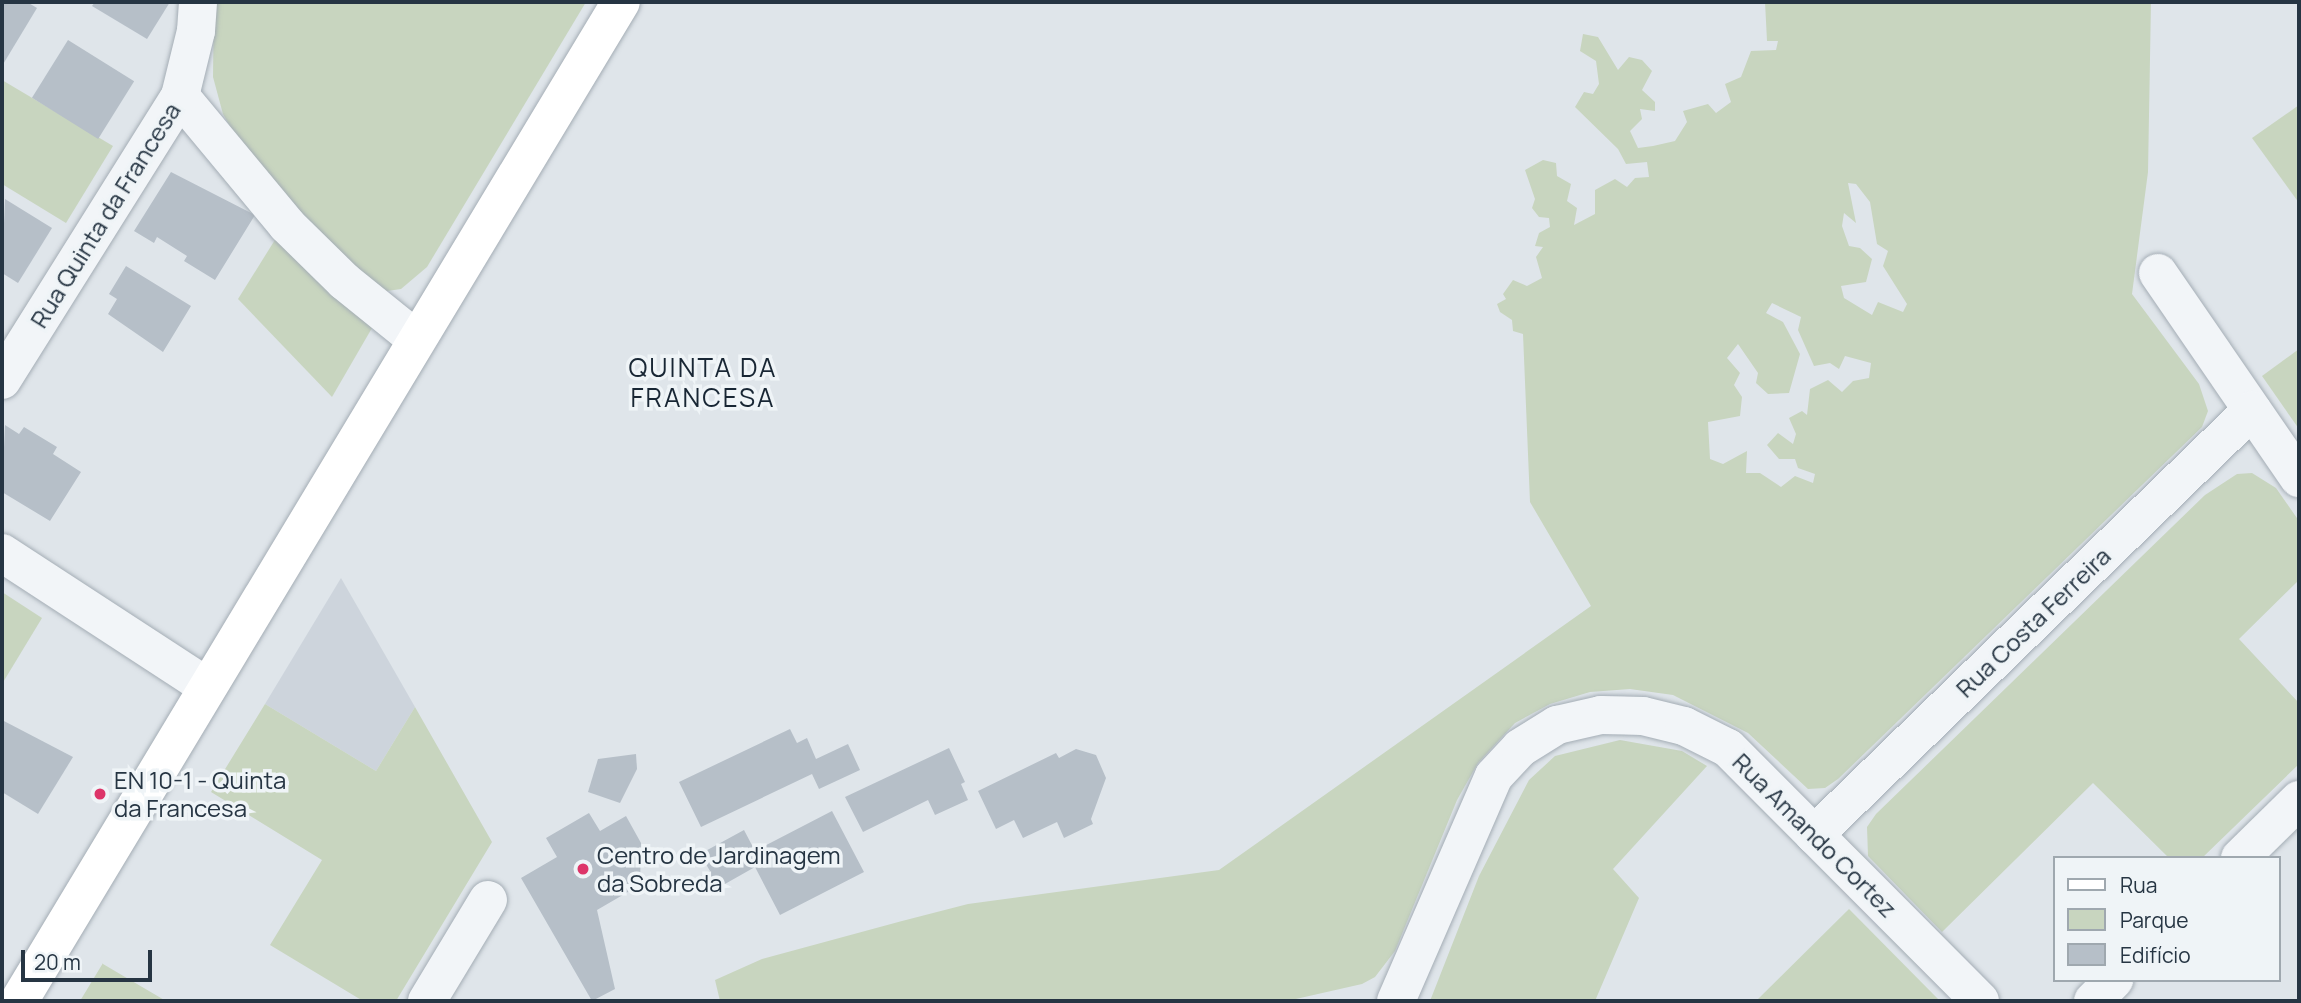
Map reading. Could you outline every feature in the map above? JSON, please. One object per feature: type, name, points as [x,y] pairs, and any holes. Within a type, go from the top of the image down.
[{"type":"main road","points":[[19,1001],[206,686],[621,2]]},
{"type":"street","name":"Rua Quinta da Francesa","points":[[2,380],[180,96],[196,31],[198,2]]},
{"type":"street","points":[[180,96],[287,225],[344,281],[416,339]]},
{"type":"street","points":[[2158,273],[2299,478]]},
{"type":"street","name":"Rua Costa Ferreira","points":[[1814,835],[2252,410]]},
{"type":"street","points":[[2,553],[206,686]]},
{"type":"street","name":"Rua Amando Cortez","points":[[1400,994],[1494,776],[1520,748],[1557,725],[1601,715],[1643,716],[1684,726],[1728,748],[1980,1001]]},
{"type":"street","points":[[2242,856],[2299,800]]},
{"type":"street","points":[[427,1001],[488,900]]},
{"type":"street","points":[[2093,1001],[2112,982]]},
{"type":"shaded area","points":[[341,578],[415,707],[376,771],[265,704]]},
{"type":"green space","points":[[214,2],[586,2],[427,267],[401,289],[387,291],[354,273],[241,146],[223,114],[213,77]]},
{"type":"green space","points":[[1765,2],[2151,2],[2148,172],[2132,294],[2199,384],[2208,411],[2202,427],[1838,779],[1825,788],[1808,789],[1748,733],[1673,695],[1630,689],[1590,692],[1550,704],[1515,723],[1478,763],[1457,800],[1395,951],[1375,977],[1362,984],[1287,1001],[720,1001],[715,980],[762,959],[902,921],[968,904],[1219,870],[1591,606],[1530,502],[1523,334],[1513,331],[1512,320],[1500,312],[1497,304],[1506,299],[1503,294],[1513,280],[1527,286],[1542,278],[1536,257],[1543,247],[1535,246],[1539,233],[1550,227],[1549,218],[1539,217],[1532,208],[1535,199],[1525,170],[1543,160],[1556,163],[1557,176],[1571,184],[1567,201],[1577,208],[1574,225],[1595,214],[1595,190],[1615,179],[1627,187],[1635,178],[1649,177],[1647,162],[1626,164],[1618,149],[1575,107],[1584,92],[1593,94],[1599,84],[1596,61],[1580,51],[1583,34],[1598,37],[1618,70],[1629,57],[1642,60],[1652,71],[1642,90],[1655,102],[1655,111],[1640,109],[1642,119],[1630,131],[1638,148],[1675,141],[1687,122],[1683,111],[1708,104],[1716,113],[1731,102],[1725,84],[1741,77],[1751,51],[1776,50],[1778,41],[1767,41]],"holes":[[[1848,183],[1856,184],[1870,202],[1877,244],[1888,251],[1883,266],[1907,304],[1903,312],[1878,302],[1872,315],[1844,298],[1841,286],[1866,282],[1872,259],[1860,248],[1849,246],[1842,226],[1844,213],[1856,223]],[[1772,303],[1801,317],[1798,330],[1814,366],[1830,363],[1839,369],[1845,356],[1871,363],[1869,378],[1853,381],[1842,392],[1828,380],[1810,389],[1807,415],[1802,411],[1789,418],[1796,434],[1793,444],[1778,433],[1767,445],[1779,459],[1795,459],[1798,468],[1815,474],[1813,483],[1795,476],[1781,487],[1760,473],[1746,473],[1747,451],[1723,464],[1710,459],[1708,422],[1740,416],[1742,397],[1734,385],[1740,373],[1727,358],[1738,344],[1758,373],[1756,383],[1768,394],[1789,393],[1800,354],[1783,322],[1766,313]]]},
{"type":"green space","points":[[2,80],[113,146],[66,223],[2,184]]},
{"type":"green space","points":[[2299,105],[2299,203],[2252,138]]},
{"type":"green space","points":[[278,235],[372,328],[332,397],[238,299]]},
{"type":"green space","points":[[2299,349],[2299,429],[2262,376]]},
{"type":"green space","points":[[2252,473],[2276,488],[2299,521],[2299,580],[2239,639],[2299,703],[2299,764],[2204,856],[2167,856],[2093,783],[1942,932],[1868,856],[1867,827],[1876,814],[2205,495],[2237,474]]},
{"type":"green space","points":[[2,592],[42,618],[2,684]]},
{"type":"green space","points":[[265,704],[376,771],[415,707],[492,842],[396,1001],[363,1001],[270,945],[322,860],[211,792]]},
{"type":"green space","points":[[1620,740],[1682,751],[1707,766],[1613,869],[1639,898],[1595,1001],[1430,1001],[1479,876],[1529,780],[1555,756]]},
{"type":"green space","points":[[1849,909],[1940,1001],[1756,1001]]},
{"type":"green space","points":[[103,964],[166,1001],[80,1001]]},
{"type":"building","points":[[2,2],[27,2],[37,8],[2,66]]},
{"type":"building","points":[[95,2],[170,2],[147,39],[92,6]]},
{"type":"building","points":[[68,40],[134,81],[98,139],[32,98]]},
{"type":"building","points":[[171,172],[255,215],[215,280],[184,261],[187,256],[157,237],[154,243],[134,231]]},
{"type":"building","points":[[5,199],[52,228],[18,283],[2,273]]},
{"type":"building","points":[[126,266],[191,306],[163,352],[108,314],[117,299],[109,294]]},
{"type":"building","points":[[5,425],[19,434],[24,427],[57,447],[53,454],[81,472],[50,521],[2,492]]},
{"type":"building","points":[[2,720],[73,757],[38,814],[2,792]]},
{"type":"building","points":[[790,729],[797,743],[807,738],[816,759],[848,744],[860,770],[819,789],[812,774],[701,827],[679,782]]},
{"type":"building","points":[[949,748],[965,782],[961,784],[968,800],[935,815],[928,800],[863,832],[845,797]]},
{"type":"building","points":[[1076,749],[1096,755],[1106,778],[1091,819],[1093,824],[1064,838],[1057,822],[1023,838],[1014,820],[996,829],[978,791],[1056,753],[1059,758]]},
{"type":"building","points":[[636,754],[637,769],[620,803],[588,792],[598,759]]},
{"type":"building","points":[[832,811],[864,872],[780,915],[755,867],[709,893],[700,876],[710,871],[700,854],[744,830],[755,851]]},
{"type":"building","points":[[589,813],[600,831],[626,816],[641,843],[640,885],[597,910],[615,989],[592,1001],[521,878],[557,857],[546,838]]},
{"type":"place","name":"EN 10-1 - Quinta da Francesa","points":[[100,794]]},
{"type":"place","name":"Centro de Jardinagem da Sobreda","points":[[583,869]]},
{"type":"district","name":"QUINTA DA FRANCESA","points":[[703,383]]}]
